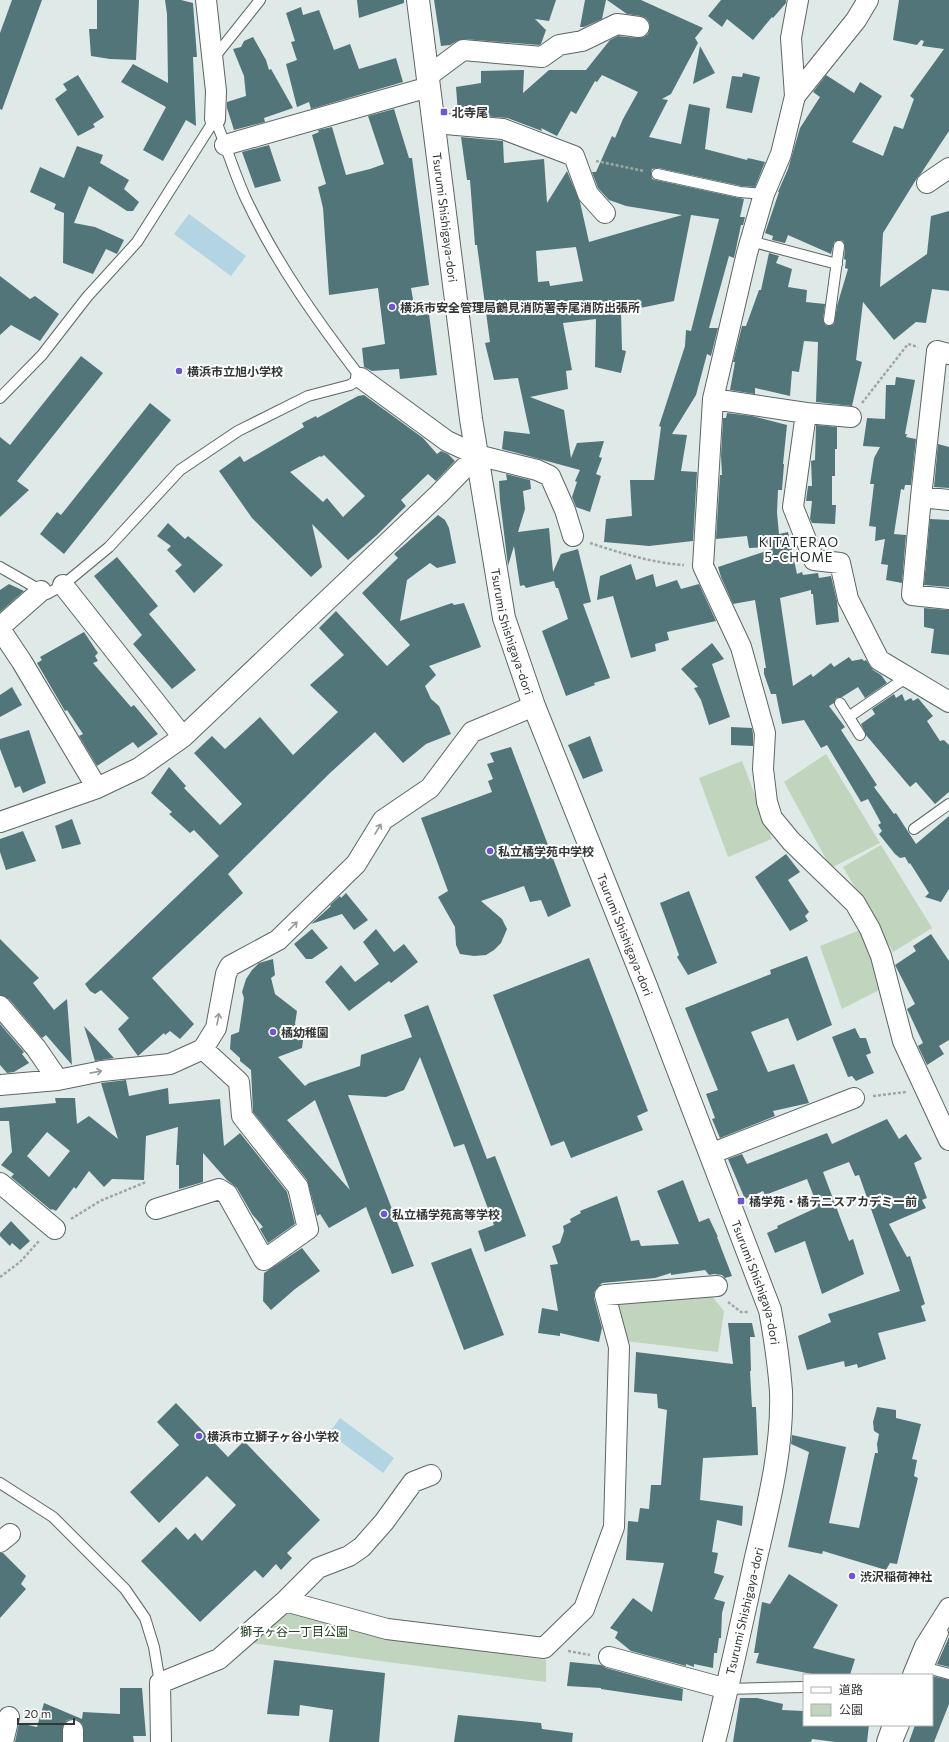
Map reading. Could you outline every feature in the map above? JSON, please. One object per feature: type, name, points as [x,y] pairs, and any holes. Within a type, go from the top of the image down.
[{"type":"street","points":[[206,0],[216,91],[215,119]]},
{"type":"street","name":"Tsurumi Shishigaya-dori","points":[[418,0],[471,419],[504,618],[534,706],[646,986],[770,1310],[777,1347],[780,1391],[780,1425],[775,1472],[714,1742]]},
{"type":"street","points":[[798,0],[790,38],[795,96],[781,154],[764,194],[750,241],[713,399],[703,566],[741,647],[765,733],[763,769],[767,802],[772,818],[792,841],[855,903],[881,956],[903,1041],[949,1140]]},
{"type":"street","points":[[795,96],[856,20],[868,0]]},
{"type":"street","points":[[225,145],[429,81],[463,50],[542,57],[559,45],[582,41],[617,24],[639,27]]},
{"type":"street","points":[[434,123],[503,129],[574,156],[588,194],[605,213]]},
{"type":"street","points":[[927,183],[949,168]]},
{"type":"street","points":[[943,353],[940,404],[921,497],[912,595],[949,599]]},
{"type":"street","points":[[361,378],[407,410],[447,441],[477,455],[537,470],[550,476],[565,510],[574,536]]},
{"type":"street","points":[[713,399],[806,413],[851,417]]},
{"type":"street","points":[[806,413],[793,507],[814,560],[840,563],[848,599],[879,660],[949,702]]},
{"type":"street","points":[[1,817],[97,788],[140,768],[183,737],[439,494],[477,455]]},
{"type":"street","points":[[921,497],[949,500]]},
{"type":"street","points":[[63,585],[183,737]]},
{"type":"street","points":[[41,591],[0,628],[97,788]]},
{"type":"street","points":[[0,1085],[58,1080],[102,1071],[170,1064],[203,1049],[216,1028],[226,974],[230,966],[278,940],[356,864],[383,820],[430,788],[472,732],[534,706]]},
{"type":"street","points":[[0,1006],[36,1048],[58,1080]]},
{"type":"street","points":[[156,1209],[219,1190],[227,1194],[264,1260],[308,1229],[298,1187],[242,1116],[239,1082],[203,1049]]},
{"type":"street","points":[[710,1154],[854,1098]]},
{"type":"street","points":[[0,1183],[55,1229]]},
{"type":"street","points":[[285,1601],[387,1629],[544,1648],[584,1609],[614,1527],[619,1347],[605,1295],[717,1286]]},
{"type":"street","points":[[161,1742],[160,1683],[218,1659],[285,1601],[318,1568],[348,1556],[362,1547],[384,1522],[399,1499],[413,1482],[431,1475]]},
{"type":"street","points":[[922,1673],[925,1646],[949,1608]]},
{"type":"street","points":[[609,1657],[727,1689]]},
{"type":"street","points":[[3,1742],[9,1717]]},
{"type":"street","points":[[887,1742],[893,1726]]},
{"type":"lane","points":[[213,59],[260,0]]},
{"type":"lane","points":[[0,567],[47,594],[63,585],[109,547],[180,470],[238,431],[308,396],[350,385],[361,378],[327,333],[260,227],[245,197],[215,119]]},
{"type":"lane","points":[[0,398],[42,355],[87,297],[137,242],[215,119]]},
{"type":"lane","points":[[657,174],[740,192],[764,194]]},
{"type":"lane","points":[[750,241],[837,264]]},
{"type":"lane","points":[[829,320],[839,246]]},
{"type":"lane","points":[[850,716],[907,677]]},
{"type":"lane","points":[[840,703],[850,716],[860,735]]},
{"type":"lane","points":[[914,829],[949,804]]},
{"type":"lane","points":[[0,1483],[53,1517],[125,1589],[144,1618],[154,1647],[160,1683]]},
{"type":"lane","points":[[949,1619],[922,1673],[949,1674]]},
{"type":"lane","points":[[904,1674],[925,1646]]},
{"type":"lane","points":[[727,1689],[803,1687]]},
{"type":"lane","points":[[897,1742],[904,1726]]},
{"type":"path","points":[[574,156],[657,174]]},
{"type":"path","points":[[851,417],[908,344],[943,353]]},
{"type":"path","points":[[574,536],[634,556],[671,564],[703,566]]},
{"type":"path","points":[[854,1098],[906,1092],[922,1084]]},
{"type":"path","points":[[717,1286],[729,1303],[741,1312],[770,1310]]},
{"type":"path","points":[[544,1648],[609,1657]]},
{"type":"green space","points":[[826,754],[880,843],[831,868],[784,782]]},
{"type":"green space","points":[[742,761],[772,839],[728,857],[699,778]]},
{"type":"green space","points":[[881,845],[932,928],[893,952],[843,867]]},
{"type":"green space","points":[[860,930],[883,988],[842,1009],[820,946]]},
{"type":"green space","points":[[711,1295],[724,1311],[718,1352],[625,1341],[615,1303]]},
{"type":"green space","name":"獅子ヶ谷一丁目公園","points":[[288,1611],[369,1633],[452,1647],[546,1660],[546,1682],[252,1643]]},
{"type":"water","points":[[189,214],[246,256],[231,276],[174,234]]},
{"type":"water","points":[[340,1418],[394,1458],[383,1473],[329,1433]]},
{"type":"building","points":[[12,0],[42,0],[2,110],[0,109],[0,33]]},
{"type":"building","points":[[97,0],[139,0],[136,60],[110,59],[91,56],[89,29],[97,29]]},
{"type":"building","points":[[165,0],[181,0],[193,3],[197,57],[193,57],[196,126],[186,120],[163,161],[143,150],[166,107],[121,82],[133,64],[168,83],[167,14]]},
{"type":"building","points":[[357,0],[404,0],[404,3],[359,18]]},
{"type":"building","points":[[434,0],[556,0],[549,21],[535,19],[546,30],[541,44],[539,45],[464,39],[450,45],[441,46]]},
{"type":"building","points":[[585,0],[606,0],[602,19],[584,27],[580,27]]},
{"type":"building","points":[[607,0],[641,0],[703,28],[695,38],[698,43],[671,94],[662,99],[668,100],[649,137],[681,144],[689,104],[710,108],[705,149],[747,160],[748,158],[765,162],[755,187],[741,186],[658,168],[652,169],[652,179],[744,199],[740,217],[745,217],[743,225],[741,225],[734,258],[729,256],[709,328],[718,328],[711,356],[707,354],[696,395],[672,434],[687,435],[681,471],[697,472],[693,541],[649,546],[604,542],[606,519],[632,516],[630,480],[654,480],[661,427],[659,426],[685,346],[686,330],[691,331],[719,219],[691,215],[674,301],[621,312],[622,350],[626,351],[621,373],[595,367],[596,319],[563,323],[572,370],[566,371],[568,389],[530,397],[564,410],[571,458],[577,443],[604,441],[599,457],[602,458],[596,474],[601,476],[590,512],[576,507],[572,497],[577,482],[575,481],[580,470],[502,449],[504,431],[530,434],[518,378],[494,380],[485,343],[490,342],[477,245],[475,245],[470,180],[467,180],[461,137],[503,141],[504,163],[544,159],[547,203],[567,171],[580,202],[589,242],[682,215],[626,206],[609,200],[598,188],[592,172],[596,172],[612,136],[615,138],[623,119],[638,92],[602,75],[597,82],[595,81],[576,114],[571,111],[557,136],[541,128],[542,131],[507,118],[458,114],[456,87],[481,83],[481,71],[524,70],[523,93],[549,70],[586,70],[610,40],[618,36],[638,38],[644,37],[648,34],[650,28],[649,22],[646,18],[627,14]],"holes":[[[576,247],[583,281],[550,286],[549,281],[538,282],[536,251]]]},
{"type":"building","points":[[721,0],[786,0],[786,3],[753,40],[727,19],[722,27],[708,16]]},
{"type":"building","points":[[899,0],[949,0],[949,131],[917,178],[883,233],[880,287],[927,254],[931,216],[949,211],[949,291],[932,289],[926,323],[916,322],[894,340],[863,302],[856,360],[862,362],[852,406],[816,402],[818,342],[804,341],[799,372],[792,371],[790,396],[755,388],[755,394],[730,390],[735,362],[733,362],[742,326],[746,326],[759,290],[761,290],[769,253],[779,256],[776,263],[792,269],[788,287],[807,290],[806,302],[825,304],[823,320],[825,325],[829,326],[834,324],[837,306],[848,269],[845,268],[845,246],[843,241],[839,240],[834,242],[831,254],[788,235],[785,243],[772,240],[773,236],[765,233],[778,192],[788,169],[800,128],[820,97],[813,92],[826,75],[854,93],[860,82],[882,96],[852,142],[883,156],[894,126],[903,129],[914,99],[910,96],[944,49],[922,46],[924,41],[921,40],[917,45],[893,40]]},
{"type":"building","points":[[301,7],[303,15],[319,10],[334,50],[350,44],[359,69],[396,58],[403,82],[311,109],[309,102],[297,107],[286,64],[297,60],[291,42],[295,41],[286,13]]},
{"type":"building","points":[[253,37],[266,60],[269,70],[271,69],[293,108],[264,118],[265,122],[234,130],[227,108],[227,102],[246,96],[244,76],[233,49],[241,47],[244,41]]},
{"type":"building","points":[[700,46],[715,73],[693,84]]},
{"type":"building","points":[[743,73],[760,77],[752,113],[726,108],[732,76],[742,77]]},
{"type":"building","points":[[78,75],[104,117],[93,124],[95,127],[78,136],[55,99],[67,90],[63,84]]},
{"type":"building","points":[[394,109],[409,158],[412,158],[429,285],[411,288],[416,316],[429,314],[437,375],[400,379],[399,369],[372,371],[364,367],[362,348],[385,344],[378,288],[329,295],[323,208],[318,187],[326,184],[312,135],[319,132],[318,130],[332,127],[346,175],[370,169],[384,164],[368,116]]},
{"type":"building","points":[[269,145],[281,181],[255,188],[242,152]]},
{"type":"building","points":[[77,146],[103,155],[100,163],[129,180],[124,189],[139,202],[133,211],[127,211],[89,186],[74,223],[95,227],[124,240],[117,254],[106,249],[93,274],[63,263],[64,213],[54,209],[56,204],[30,192],[40,167],[64,178]]},
{"type":"building","points":[[0,276],[30,299],[35,296],[59,314],[40,341],[11,325],[0,335]]},
{"type":"building","points":[[81,356],[103,373],[17,481],[29,490],[0,517],[0,437],[10,445]]},
{"type":"building","points":[[896,377],[915,380],[905,434],[907,434],[906,437],[916,439],[911,485],[905,485],[904,490],[901,489],[894,534],[906,535],[902,583],[886,580],[888,565],[881,564],[885,539],[875,541],[876,527],[869,526],[874,484],[870,484],[874,458],[880,447],[863,446],[867,418],[885,419],[886,385],[895,385]]},
{"type":"building","points":[[364,395],[423,438],[437,454],[441,451],[448,454],[455,461],[436,481],[428,474],[401,500],[406,506],[377,535],[348,560],[312,524],[322,567],[311,577],[252,518],[219,471],[240,456],[244,462],[304,427],[302,423],[316,416],[317,418],[358,396]],"holes":[[[324,455],[365,496],[343,517],[327,498],[323,502],[290,472]]]},
{"type":"building","points":[[150,403],[171,420],[64,554],[40,534],[57,512],[61,515]]},
{"type":"building","points":[[727,413],[752,416],[787,425],[782,490],[778,490],[777,513],[779,534],[788,532],[797,574],[802,572],[803,575],[818,573],[819,578],[831,576],[837,601],[839,622],[816,625],[813,594],[811,594],[811,590],[780,598],[793,686],[811,674],[813,677],[831,663],[834,667],[849,657],[852,661],[862,659],[864,661],[866,660],[873,670],[881,675],[887,683],[865,698],[858,687],[842,697],[836,698],[834,703],[829,706],[845,727],[841,730],[877,785],[874,787],[894,814],[896,813],[916,844],[949,816],[949,889],[941,902],[925,897],[929,893],[910,863],[909,864],[905,857],[900,858],[895,854],[879,834],[882,831],[878,825],[881,823],[868,799],[861,802],[827,745],[821,748],[804,720],[782,724],[776,694],[771,694],[764,674],[764,668],[766,668],[755,600],[733,604],[718,567],[772,549],[771,547],[749,548],[747,536],[716,539],[720,475],[722,475],[721,456],[723,418],[726,418]]},
{"type":"building","points":[[816,425],[837,427],[835,476],[832,476],[832,505],[836,505],[835,524],[812,523],[810,519],[812,501],[806,501],[808,486],[812,486],[811,461],[815,460]]},
{"type":"building","points":[[938,444],[949,447],[949,488],[934,487]]},
{"type":"building","points":[[506,474],[530,480],[531,489],[523,491],[525,509],[518,532],[549,528],[553,572],[561,554],[578,549],[591,602],[583,604],[610,678],[594,683],[595,685],[566,696],[542,631],[568,619],[558,588],[556,588],[554,581],[526,588],[524,585],[520,586],[514,546],[508,566],[499,481],[507,480]]},
{"type":"building","points":[[438,515],[445,520],[449,528],[456,563],[437,568],[430,563],[407,580],[400,621],[452,603],[454,605],[464,603],[481,647],[429,666],[436,675],[425,686],[431,699],[439,706],[451,734],[426,744],[403,763],[375,732],[330,773],[228,874],[243,893],[152,978],[194,1024],[180,1039],[170,1031],[165,1035],[164,1033],[138,1056],[118,1029],[129,1018],[101,990],[95,994],[90,991],[85,984],[219,856],[194,830],[190,833],[169,814],[172,812],[151,793],[169,767],[186,786],[184,788],[220,825],[242,804],[194,753],[212,736],[225,749],[260,717],[293,755],[338,712],[310,685],[344,655],[319,628],[336,611],[387,666],[410,645],[362,593],[398,558],[394,554]]},
{"type":"building","points":[[930,519],[949,520],[949,587],[924,585]]},
{"type":"building","points":[[168,523],[185,539],[188,536],[223,565],[194,593],[175,571],[182,565],[167,550],[171,546],[157,536]]},
{"type":"building","points":[[117,557],[158,606],[149,614],[196,670],[172,689],[133,644],[142,635],[94,576]]},
{"type":"building","points":[[631,564],[636,580],[653,574],[656,587],[677,580],[681,589],[699,584],[716,621],[667,632],[669,640],[655,644],[656,651],[631,658],[613,596],[597,600],[600,576]]},
{"type":"building","points":[[9,584],[24,591],[0,612],[0,590]]},
{"type":"building","points":[[924,608],[949,610],[949,655],[931,653],[934,629],[924,627]]},
{"type":"building","points":[[84,632],[98,653],[95,656],[98,661],[93,663],[131,707],[134,705],[158,734],[138,748],[133,742],[97,766],[79,736],[83,734],[67,710],[65,711],[37,663],[42,660],[40,657]]},
{"type":"building","points":[[712,643],[724,659],[712,664],[730,717],[709,725],[701,700],[694,688],[698,687],[681,669]]},
{"type":"building","points":[[12,687],[22,705],[0,717],[0,695]]},
{"type":"building","points":[[894,694],[896,698],[902,694],[905,701],[911,698],[913,701],[918,698],[933,716],[927,721],[940,741],[944,740],[949,745],[949,792],[935,804],[916,782],[910,787],[866,735],[861,724],[875,714],[872,709]]},
{"type":"building","points":[[731,727],[752,728],[753,746],[731,745]]},
{"type":"building","points":[[29,730],[46,783],[23,793],[20,786],[15,788],[0,749],[0,739]]},
{"type":"building","points":[[590,736],[603,771],[583,779],[568,745]]},
{"type":"building","points":[[511,747],[571,906],[548,917],[541,900],[530,902],[524,886],[481,901],[502,919],[507,929],[501,943],[486,955],[474,956],[460,954],[456,945],[455,927],[438,897],[448,891],[421,818],[492,792],[488,781],[493,779],[487,764],[494,762],[490,753]]},
{"type":"building","points":[[72,819],[81,844],[62,849],[55,826]]},
{"type":"building","points":[[23,831],[36,861],[6,870],[0,852],[0,839]]},
{"type":"building","points":[[786,854],[800,872],[788,880],[809,912],[805,916],[808,921],[790,931],[755,877]]},
{"type":"building","points":[[689,891],[717,963],[688,975],[677,957],[679,955],[660,903]]},
{"type":"building","points":[[346,893],[368,920],[354,930],[342,914],[311,924],[340,896],[341,898]]},
{"type":"building","points":[[312,929],[328,948],[312,959],[306,959],[294,944]]},
{"type":"building","points":[[376,929],[394,952],[404,944],[418,962],[391,983],[389,981],[349,1011],[325,982],[341,965],[355,982],[379,964],[363,942]]},
{"type":"building","points":[[931,934],[949,961],[949,1040],[939,1046],[944,1054],[927,1065],[918,1046],[923,1043],[907,1009],[915,1004],[895,965],[916,951],[913,946]]},
{"type":"building","points":[[0,939],[39,978],[33,983],[54,1010],[67,999],[72,1065],[46,1035],[42,1038],[9,999],[0,995]]},
{"type":"building","points":[[807,956],[832,1025],[797,1041],[788,1018],[751,1032],[768,1072],[794,1064],[809,1103],[773,1111],[775,1116],[720,1138],[712,1119],[715,1118],[706,1094],[718,1090],[685,1008],[771,974],[770,970]]},
{"type":"building","points":[[589,958],[648,1111],[637,1116],[643,1130],[571,1158],[564,1141],[551,1146],[493,995]]},
{"type":"building","points":[[273,959],[275,975],[271,978],[275,994],[297,1011],[295,1024],[304,1032],[302,1048],[278,1057],[305,1086],[309,1083],[360,1066],[361,1055],[412,1037],[404,1015],[428,1005],[487,1159],[495,1156],[526,1236],[485,1252],[478,1231],[494,1225],[464,1144],[454,1147],[420,1057],[404,1090],[386,1097],[348,1095],[414,1266],[392,1274],[366,1207],[329,1228],[320,1214],[317,1216],[307,1180],[253,1112],[251,1070],[240,1061],[240,1058],[230,1049],[231,1035],[239,1032],[244,998],[242,992],[246,979],[259,963]],"holes":[[[315,1100],[350,1190],[287,1120]]]},
{"type":"building","points":[[0,1024],[24,1052],[22,1054],[29,1063],[14,1072],[7,1073],[0,1065]]},
{"type":"building","points":[[84,1026],[114,1058],[95,1061]]},
{"type":"building","points":[[855,1028],[860,1038],[866,1038],[871,1053],[866,1055],[874,1073],[856,1081],[852,1076],[848,1077],[832,1037]]},
{"type":"building","points":[[126,1080],[129,1096],[168,1088],[169,1104],[220,1099],[224,1146],[240,1133],[287,1192],[295,1224],[268,1243],[260,1229],[263,1227],[252,1214],[237,1188],[227,1180],[203,1153],[203,1182],[179,1189],[179,1165],[176,1165],[178,1127],[146,1136],[144,1180],[112,1179],[104,1187],[89,1171],[76,1189],[74,1187],[56,1211],[51,1210],[11,1177],[14,1174],[1,1165],[12,1152],[9,1121],[0,1121],[0,1108],[56,1103],[55,1098],[75,1098],[77,1124],[89,1116],[118,1139],[101,1083]],"holes":[[[47,1132],[70,1151],[49,1177],[27,1156]]]},
{"type":"building","points":[[887,1119],[899,1139],[906,1134],[922,1159],[914,1163],[927,1198],[922,1200],[926,1208],[889,1224],[907,1257],[910,1256],[925,1304],[921,1306],[926,1321],[878,1333],[886,1359],[858,1368],[857,1364],[845,1367],[844,1361],[807,1370],[798,1336],[831,1322],[828,1314],[900,1291],[859,1175],[855,1176],[849,1162],[823,1172],[849,1241],[853,1239],[864,1274],[822,1294],[805,1241],[775,1253],[767,1233],[778,1228],[777,1226],[818,1207],[807,1179],[765,1195],[763,1191],[745,1199],[728,1159],[742,1154],[747,1164],[827,1133],[832,1144]]},
{"type":"building","points":[[683,1180],[699,1222],[709,1218],[718,1237],[732,1276],[725,1278],[722,1275],[709,1275],[705,1270],[671,1275],[671,1273],[655,1278],[602,1283],[594,1292],[594,1298],[602,1328],[599,1342],[560,1333],[560,1336],[538,1333],[542,1308],[558,1311],[550,1265],[558,1264],[552,1246],[560,1243],[564,1231],[563,1226],[571,1222],[570,1219],[581,1213],[580,1211],[617,1196],[631,1241],[639,1240],[641,1246],[679,1244],[657,1191]]},
{"type":"building","points":[[11,1221],[30,1241],[20,1250],[12,1243],[10,1246],[0,1236],[0,1233]]},
{"type":"building","points":[[302,1248],[320,1271],[295,1289],[271,1310],[263,1301],[264,1273]]},
{"type":"building","points":[[471,1248],[504,1335],[464,1350],[431,1263]]},
{"type":"building","points":[[728,1323],[752,1323],[755,1337],[750,1337],[750,1371],[752,1407],[756,1407],[758,1455],[703,1458],[700,1500],[743,1506],[742,1526],[717,1520],[712,1552],[718,1553],[714,1573],[724,1576],[714,1599],[725,1602],[722,1613],[721,1638],[719,1638],[717,1653],[714,1653],[713,1668],[694,1664],[694,1667],[631,1651],[615,1638],[618,1632],[610,1628],[633,1598],[652,1612],[664,1563],[626,1560],[628,1521],[638,1522],[640,1508],[649,1509],[651,1485],[661,1485],[667,1410],[658,1408],[657,1394],[634,1392],[636,1352],[733,1364]]},
{"type":"building","points":[[176,1403],[228,1457],[244,1441],[320,1520],[287,1553],[292,1558],[281,1570],[276,1564],[263,1578],[255,1570],[200,1622],[141,1561],[176,1527],[188,1540],[195,1533],[202,1541],[236,1505],[207,1476],[159,1523],[130,1492],[179,1445],[157,1422]]},
{"type":"building","points":[[877,1407],[896,1410],[896,1418],[921,1424],[912,1459],[917,1460],[914,1476],[918,1478],[897,1564],[890,1563],[886,1570],[823,1551],[822,1554],[788,1547],[809,1452],[791,1444],[792,1435],[846,1447],[829,1523],[859,1528],[875,1453],[878,1453],[877,1444],[879,1434],[874,1431],[873,1422]]},
{"type":"building","points":[[0,1553],[3,1553],[26,1576],[21,1584],[26,1589],[0,1618]]},
{"type":"building","points":[[789,1574],[838,1605],[813,1648],[855,1659],[850,1674],[812,1674],[756,1663],[759,1653],[754,1653],[762,1602],[770,1604]]},
{"type":"building","points":[[949,1637],[949,1667],[937,1664]]},
{"type":"building","points":[[274,1660],[385,1673],[379,1742],[329,1742],[333,1710],[300,1705],[299,1716],[267,1714]]},
{"type":"building","points":[[570,1662],[601,1665],[606,1668],[683,1689],[682,1701],[601,1688],[567,1686]]},
{"type":"building","points":[[933,1676],[949,1680],[949,1704],[934,1742],[909,1742],[915,1726],[933,1726]]},
{"type":"building","points":[[120,1688],[142,1688],[146,1736],[133,1736],[134,1742],[84,1742],[83,1725],[78,1720],[73,1719],[67,1720],[63,1725],[62,1742],[15,1742],[19,1723],[37,1727],[44,1703],[82,1719],[83,1712],[120,1714]]},
{"type":"building","points":[[740,1698],[757,1698],[783,1704],[782,1710],[803,1711],[803,1726],[869,1726],[867,1742],[836,1742],[812,1739],[811,1742],[733,1742]]},
{"type":"building","points":[[458,1715],[541,1723],[542,1729],[573,1733],[572,1742],[454,1742]]},
{"type":"place","name":"北寺尾","points":[[444,112]]},
{"type":"place","name":"横浜市安全管理局鶴見消防署寺尾消防出張所","points":[[392,307]]},
{"type":"place","name":"横浜市立旭小学校","points":[[179,371]]},
{"type":"place","name":"私立橘学苑中学校","points":[[490,851]]},
{"type":"place","name":"橘幼稚園","points":[[273,1032]]},
{"type":"place","name":"橘学苑・橘テニスアカデミー前","points":[[741,1201]]},
{"type":"place","name":"私立橘学苑高等学校","points":[[384,1214]]},
{"type":"place","name":"横浜市立獅子ヶ谷小学校","points":[[199,1436]]},
{"type":"place","name":"渋沢稲荷神社","points":[[852,1576]]},
{"type":"district","name":"KITATERAO 5-CHOME","points":[[799,550]]}]
